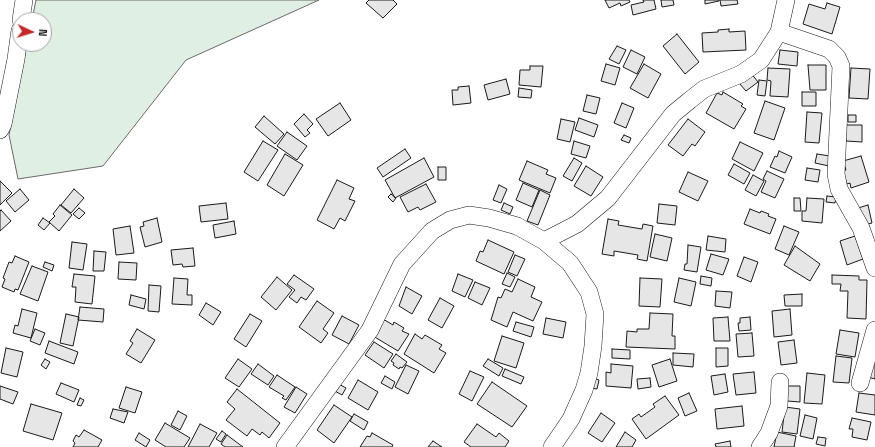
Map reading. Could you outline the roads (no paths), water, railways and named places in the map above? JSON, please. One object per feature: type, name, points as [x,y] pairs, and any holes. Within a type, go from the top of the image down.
[{"type":"street","points":[[22,12],[24,0]]},
{"type":"street","points":[[544,240],[577,224],[608,198],[673,114],[704,90],[741,74],[761,60],[779,32],[786,0]]},
{"type":"street","points":[[779,32],[828,50],[837,57],[841,66],[836,174],[839,189],[861,228],[875,268]]},
{"type":"street","points":[[0,130],[3,124],[17,52]]},
{"type":"street","points":[[285,447],[370,330],[402,264],[432,231],[450,220],[469,215],[489,218],[517,226],[544,240],[570,263],[589,292],[594,314],[593,346],[584,390],[571,419],[552,447]]},
{"type":"street","points":[[860,383],[875,330]]},
{"type":"street","points":[[760,447],[769,434],[779,406],[780,382]]}]
